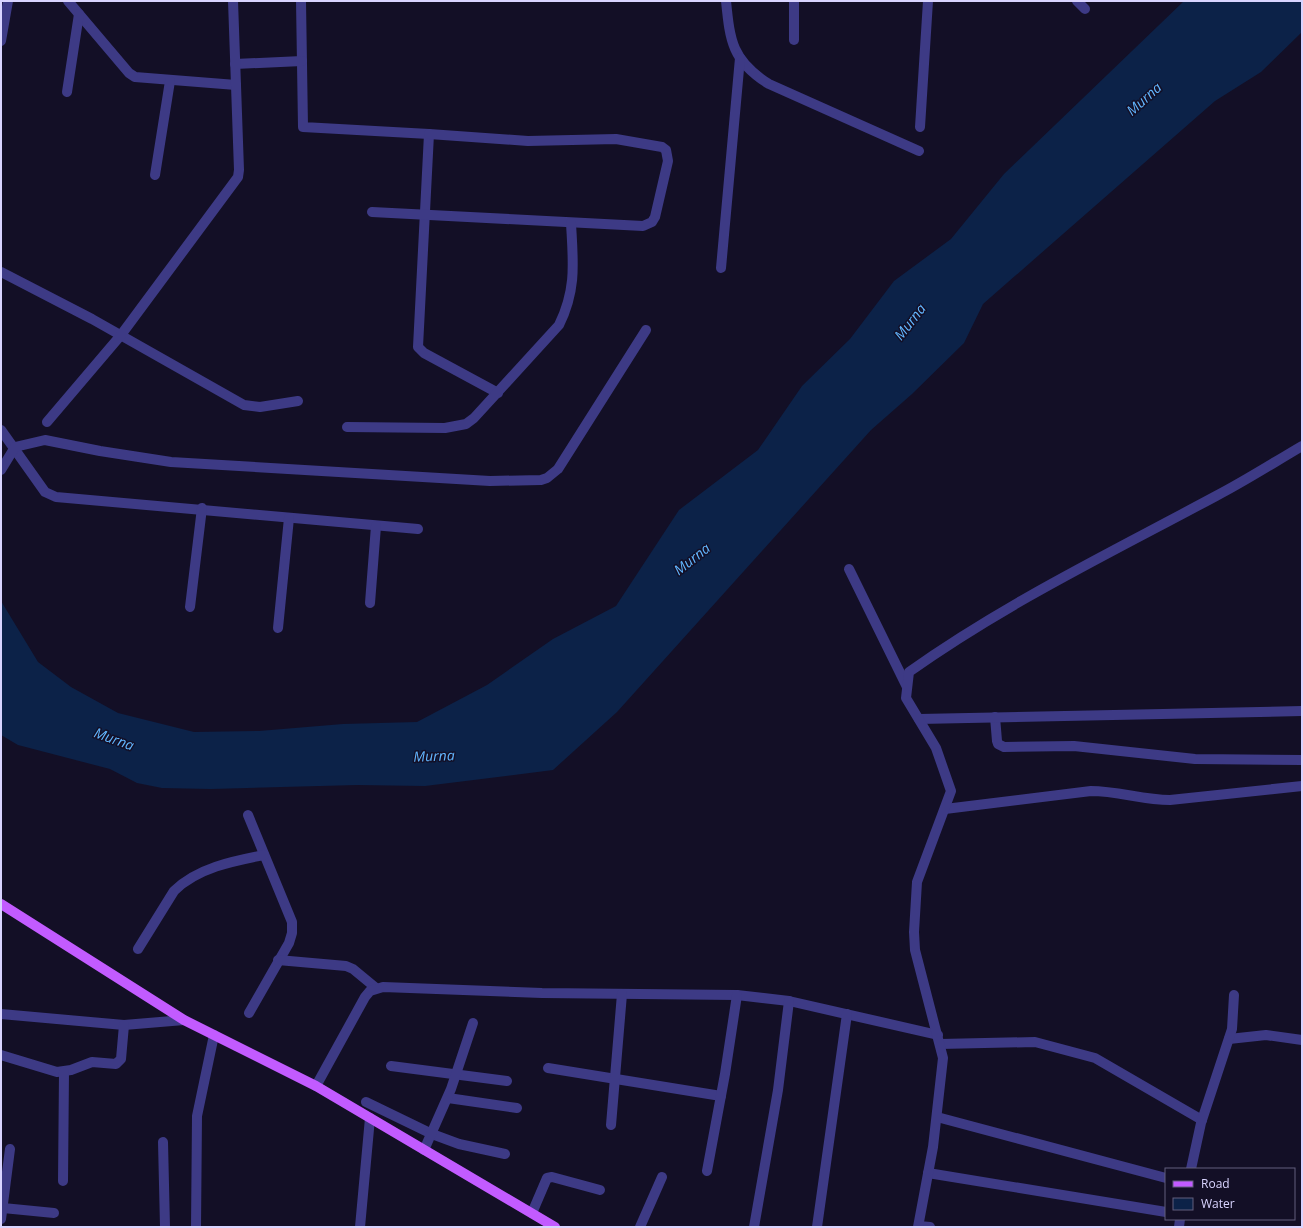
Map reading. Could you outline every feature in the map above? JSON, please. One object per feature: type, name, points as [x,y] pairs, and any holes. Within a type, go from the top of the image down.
[{"type":"main road","points":[[1,904],[184,1020],[316,1086],[555,1227]]},
{"type":"street","points":[[1,41],[8,1]]},
{"type":"street","points":[[68,1],[130,73],[141,78],[236,85]]},
{"type":"street","points":[[47,422],[121,335],[238,177],[233,1]]},
{"type":"street","points":[[301,1],[304,127],[528,141],[616,139],[662,147],[666,150],[668,161],[655,217],[652,222],[643,226],[425,216],[372,212]]},
{"type":"street","points":[[726,1],[729,36],[740,58],[758,77],[769,84],[919,151]]},
{"type":"street","points":[[794,1],[794,40]]},
{"type":"street","points":[[920,127],[928,1]]},
{"type":"street","points":[[1077,1],[1085,9]]},
{"type":"street","points":[[67,92],[80,14]]},
{"type":"street","points":[[721,268],[740,58]]},
{"type":"street","points":[[235,64],[302,61]]},
{"type":"street","points":[[155,175],[170,80]]},
{"type":"street","points":[[429,134],[418,347],[424,353],[498,393]]},
{"type":"street","points":[[347,427],[456,427],[474,418],[549,339],[564,317],[574,275],[571,223]]},
{"type":"street","points":[[1,272],[121,335],[244,405],[260,407],[298,401]]},
{"type":"street","points":[[1,470],[15,447],[45,440],[171,462],[490,481],[541,480],[547,478],[558,469],[646,330]]},
{"type":"street","points":[[1,430],[15,447],[45,492],[56,497],[202,508],[290,518],[418,529]]},
{"type":"street","points":[[930,1227],[919,1226],[936,1117],[943,1058],[915,950],[914,932],[917,882],[951,791],[936,748],[906,698],[909,672],[950,643],[1087,564],[1217,496],[1302,446]]},
{"type":"street","points":[[190,607],[202,508]]},
{"type":"street","points":[[278,628],[290,518]]},
{"type":"street","points":[[370,603],[376,526]]},
{"type":"street","points":[[849,569],[908,687]]},
{"type":"street","points":[[919,719],[1302,711]]},
{"type":"street","points":[[995,717],[997,741],[1000,746],[1004,747],[1074,746],[1195,759],[1302,760]]},
{"type":"street","points":[[945,809],[1091,791],[1110,792],[1150,799],[1170,800],[1302,786]]},
{"type":"street","points":[[248,815],[292,922],[292,932],[249,1013]]},
{"type":"street","points":[[138,949],[174,891],[181,884],[225,864],[264,855]]},
{"type":"street","points":[[278,960],[346,966],[353,969],[376,988]]},
{"type":"street","points":[[316,1086],[365,997],[376,988],[383,987],[542,993],[737,995],[789,1001],[847,1014],[939,1040],[1035,1042],[1095,1058],[1202,1120]]},
{"type":"street","points":[[611,1125],[622,994]]},
{"type":"street","points":[[707,1171],[737,995]]},
{"type":"street","points":[[1191,1168],[1202,1120],[1233,1023],[1234,995]]},
{"type":"street","points":[[754,1227],[778,1090],[789,1001]]},
{"type":"street","points":[[1,1014],[124,1025],[184,1020]]},
{"type":"street","points":[[817,1227],[847,1014]]},
{"type":"street","points":[[424,1150],[448,1098],[473,1023]]},
{"type":"street","points":[[1,1055],[57,1072],[64,1072],[92,1062],[116,1064],[122,1059],[124,1025]]},
{"type":"street","points":[[196,1227],[197,1116],[214,1035]]},
{"type":"street","points":[[1229,1039],[1266,1035],[1302,1040]]},
{"type":"street","points":[[391,1066],[507,1082]]},
{"type":"street","points":[[548,1068],[721,1096]]},
{"type":"street","points":[[63,1181],[64,1072]]},
{"type":"street","points":[[448,1098],[517,1108]]},
{"type":"street","points":[[366,1102],[432,1134],[459,1144],[504,1154]]},
{"type":"street","points":[[936,1117],[1165,1178]]},
{"type":"street","points":[[360,1227],[370,1118]]},
{"type":"street","points":[[163,1142],[165,1227]]},
{"type":"street","points":[[1,1220],[10,1149]]},
{"type":"street","points":[[928,1173],[1165,1212]]},
{"type":"street","points":[[532,1213],[547,1178],[552,1177],[600,1190]]},
{"type":"street","points":[[640,1227],[662,1177]]},
{"type":"street","points":[[3,1208],[54,1213]]},
{"type":"water","name":"Murna","points":[[1184,1],[1302,1],[1302,32],[1261,72],[1215,101],[983,304],[964,343],[912,394],[871,430],[617,712],[553,770],[425,786],[357,785],[211,789],[162,788],[137,783],[110,769],[18,745],[1,735],[1,601],[38,662],[71,687],[118,713],[194,732],[259,731],[343,724],[417,722],[487,685],[553,639],[616,606],[679,510],[758,450],[802,386],[850,339],[894,281],[951,239],[1004,174]]}]
